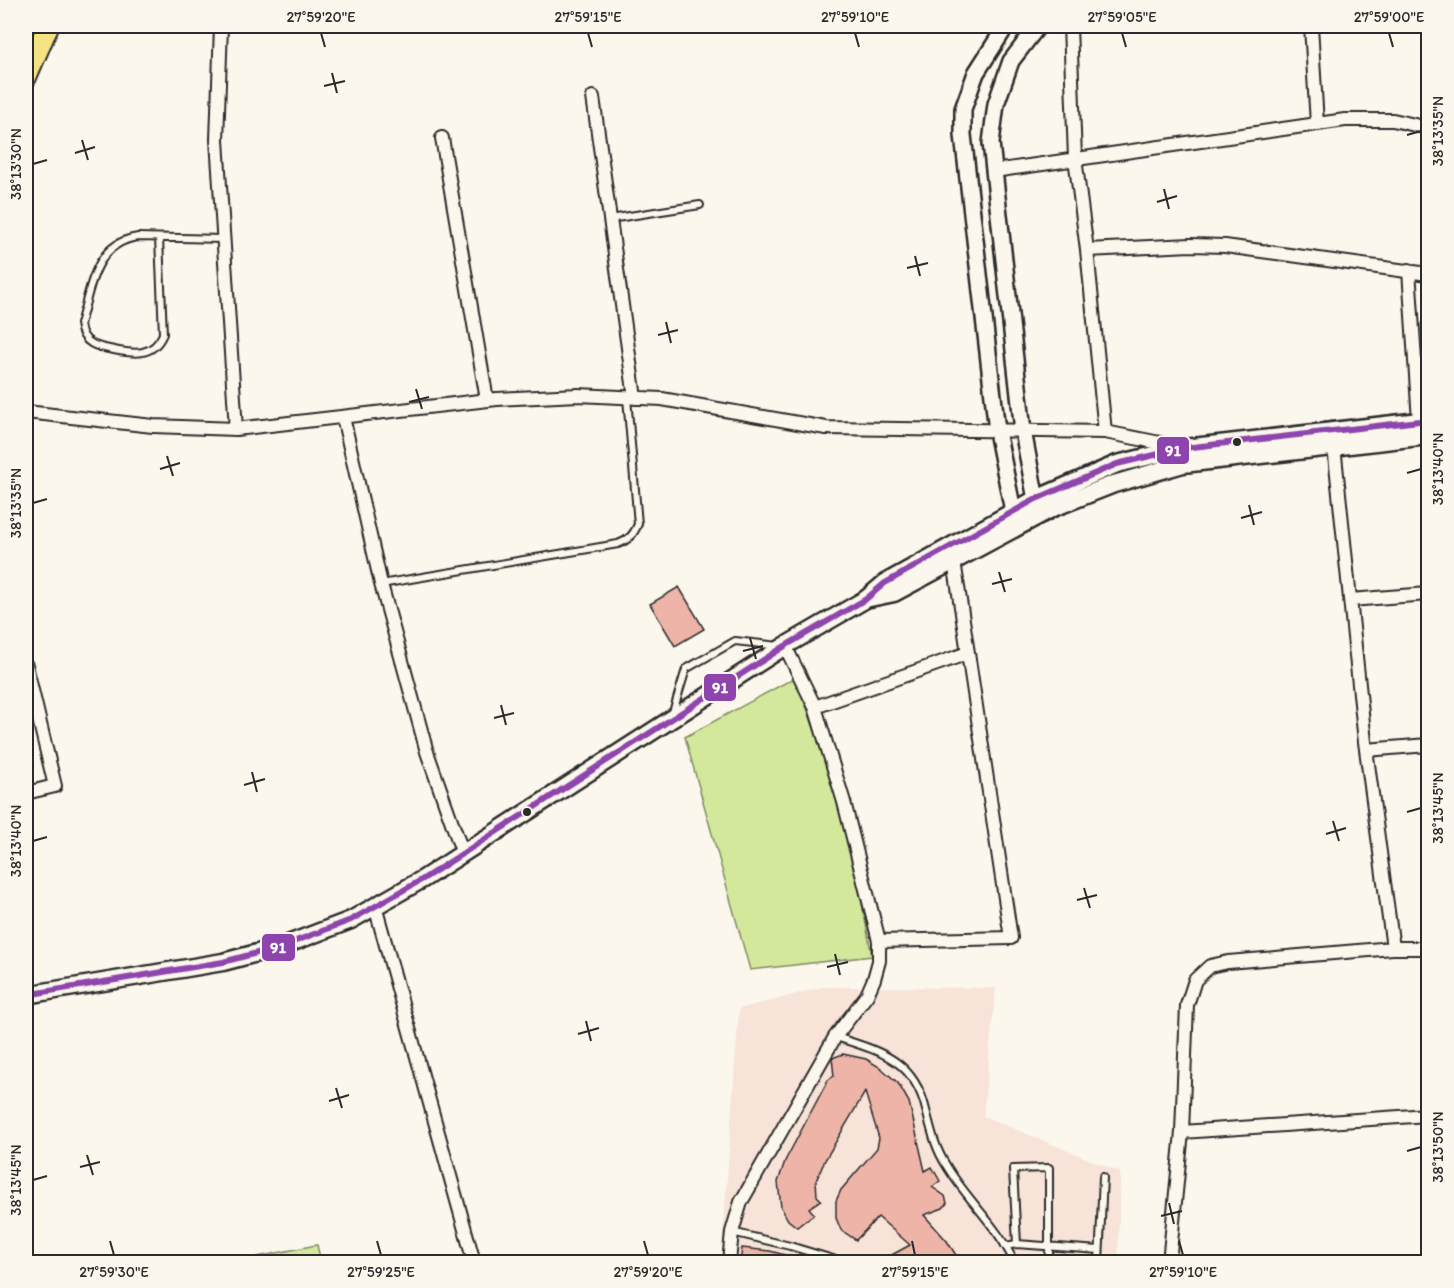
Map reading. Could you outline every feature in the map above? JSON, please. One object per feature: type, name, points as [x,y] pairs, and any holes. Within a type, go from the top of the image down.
[{"type":"main road","points":[[26,77],[48,26]]},
{"type":"main road","points":[[26,995],[223,962],[280,947],[351,920],[463,854],[786,646],[866,599],[885,583],[1036,499],[1117,464],[1184,448],[1424,420]]},
{"type":"main road","points":[[866,599],[894,593],[1040,515],[1114,484],[1183,464],[1428,436]]},
{"type":"street","points":[[221,26],[217,140],[236,429]]},
{"type":"street","points":[[1006,26],[976,73],[963,109],[966,158],[997,431],[1017,528]]},
{"type":"street","points":[[1038,26],[1011,61],[996,104],[991,143],[1023,431],[1040,515]]},
{"type":"street","points":[[1070,26],[1075,158],[1087,250],[1105,432]]},
{"type":"street","points":[[1311,26],[1317,124]]},
{"type":"street","points":[[593,97],[631,398]]},
{"type":"street","points":[[994,171],[1345,120],[1393,120],[1428,128]]},
{"type":"street","points":[[442,138],[487,400]]},
{"type":"street","points":[[1087,250],[1191,245],[1225,246],[1428,274]]},
{"type":"street","points":[[1409,270],[1424,420]]},
{"type":"street","points":[[26,412],[153,426],[236,429],[487,400],[578,394],[662,399],[826,428],[1105,432],[1184,448]]},
{"type":"street","points":[[343,417],[381,584],[427,752],[463,854]]},
{"type":"street","points":[[1334,446],[1366,750],[1393,948]]},
{"type":"street","points":[[879,940],[1011,938],[954,561]]},
{"type":"street","points":[[1350,600],[1428,594]]},
{"type":"street","points":[[729,1263],[736,1216],[748,1188],[835,1037],[867,995],[879,961],[879,940],[844,802],[815,707],[786,646]]},
{"type":"street","points":[[815,707],[968,653]]},
{"type":"street","points":[[26,665],[55,786],[26,794]]},
{"type":"street","points":[[1366,750],[1428,744]]},
{"type":"street","points":[[375,906],[474,1263]]},
{"type":"street","points":[[1169,1263],[1182,1132],[1187,1005],[1195,980],[1210,966],[1228,962],[1393,948],[1428,948]]},
{"type":"street","points":[[1182,1132],[1428,1115]]},
{"type":"lane","points":[[610,219],[700,204]]},
{"type":"lane","points":[[159,237],[162,334],[158,344],[148,351],[133,354],[95,347],[82,334],[80,324],[100,261],[111,247],[124,240],[138,237],[159,237],[223,239]]},
{"type":"lane","points":[[381,584],[618,544],[631,537],[638,524],[631,398]]},
{"type":"lane","points":[[671,722],[686,669],[735,641],[786,646]]},
{"type":"lane","points":[[835,1037],[884,1053],[904,1068],[912,1078],[923,1098],[935,1143],[945,1165],[1005,1246],[1014,1263]]},
{"type":"lane","points":[[1017,1244],[1013,1169],[1049,1168],[1049,1263]]},
{"type":"lane","points":[[1099,1263],[1103,1177]]},
{"type":"lane","points":[[732,1232],[790,1246],[843,1263]]},
{"type":"lane","points":[[1005,1246],[1017,1244],[1100,1250]]},
{"type":"shaded area","points":[[823,987],[996,988],[983,1116],[1120,1172],[1118,1262],[721,1262],[739,1009]]},
{"type":"green space","points":[[796,677],[846,820],[872,956],[750,970],[685,737]]},
{"type":"green space","points":[[316,1245],[321,1262],[233,1262]]},
{"type":"building","points":[[679,587],[704,629],[675,646],[650,604]]},
{"type":"building","points":[[843,1054],[866,1059],[881,1068],[898,1083],[909,1102],[925,1171],[932,1167],[940,1181],[932,1187],[945,1196],[947,1203],[943,1208],[924,1215],[947,1241],[961,1263],[877,1263],[910,1245],[878,1217],[856,1240],[841,1230],[836,1218],[836,1201],[841,1190],[877,1148],[879,1138],[865,1092],[825,1160],[816,1181],[817,1196],[821,1200],[809,1208],[814,1214],[797,1227],[788,1220],[781,1207],[778,1182],[785,1161],[828,1080],[834,1076],[832,1058]]},
{"type":"building","points":[[742,1248],[770,1251],[801,1259],[800,1263],[740,1263]]},
{"type":"transit line","name":"91","points":[[26,995],[223,962],[280,947],[351,920],[423,879],[785,646],[866,599],[885,583],[1036,499],[1117,464],[1184,448],[1428,420]]}]
